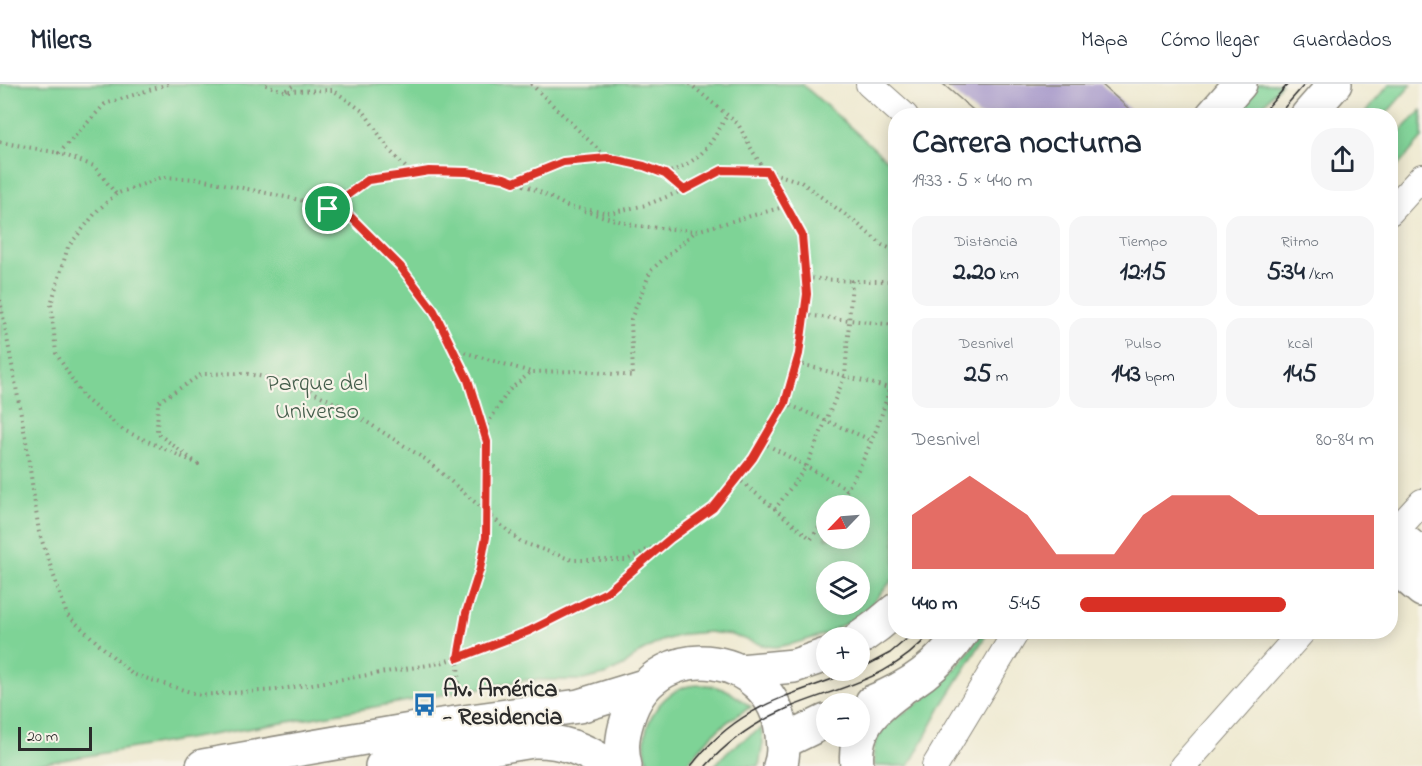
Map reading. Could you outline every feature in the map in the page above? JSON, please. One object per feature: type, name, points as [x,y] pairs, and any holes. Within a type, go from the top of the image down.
[{"type":"main road","points":[[1219,108],[1240,84]]},
{"type":"main road","points":[[1314,108],[1335,84]]},
{"type":"main road","points":[[1398,544],[1422,555]]},
{"type":"main road","points":[[1398,551],[1422,590]]},
{"type":"main road","points":[[870,631],[888,616]]},
{"type":"main road","points":[[857,766],[859,739],[865,721],[878,707],[929,669],[956,639]]},
{"type":"main road","points":[[740,671],[794,666],[816,658]]},
{"type":"main road","points":[[625,766],[621,744],[624,731],[633,704],[644,686],[657,675],[693,662],[717,663],[740,671],[757,683],[772,701],[781,726],[787,758]]},
{"type":"main road","points":[[203,766],[434,726],[579,706],[644,686]]},
{"type":"main road","points":[[870,703],[899,691]]},
{"type":"main road","points":[[787,758],[816,730]]},
{"type":"main road","points":[[382,766],[549,740],[586,752],[610,766]]},
{"type":"street","points":[[869,84],[896,108]]},
{"type":"street","points":[[1398,203],[1422,177]]},
{"type":"street","points":[[1398,533],[1422,502]]},
{"type":"street","points":[[935,766],[1012,639]]},
{"type":"street","points":[[1183,766],[1296,639]]},
{"type":"path","points":[[59,153],[105,104],[168,84]]},
{"type":"path","points":[[262,84],[284,91],[333,90],[364,112],[390,151],[411,174]]},
{"type":"path","points":[[284,91],[296,84]]},
{"type":"path","points":[[531,84],[607,158]]},
{"type":"path","points":[[0,300],[26,441],[39,532],[67,615],[132,674],[200,695],[276,690],[441,663],[458,658],[529,631],[607,592],[671,538],[713,508],[753,458],[785,403],[796,363],[807,294],[802,235],[788,206],[738,124],[690,84]]},
{"type":"path","points":[[665,174],[689,164],[710,145],[727,115]]},
{"type":"path","points":[[0,142],[59,153],[93,166],[116,194]]},
{"type":"path","points":[[514,182],[563,162],[607,158],[644,166],[665,174],[684,190]]},
{"type":"path","points":[[569,207],[609,213],[646,205],[684,190],[722,170],[767,171],[801,182],[888,248]]},
{"type":"path","points":[[328,209],[368,180],[429,171],[467,172],[504,178],[534,189],[569,207],[636,226],[696,231],[788,206]]},
{"type":"path","points":[[460,698],[458,658],[466,613],[480,569],[486,537],[487,514],[487,442],[468,380],[434,311],[400,266],[346,212],[328,209],[326,211],[309,202],[200,179],[163,177],[116,194],[98,210],[68,247],[51,304],[56,353],[83,397],[123,430],[198,464],[157,433],[158,402],[202,374],[243,373],[295,383],[343,407],[425,459],[487,514],[521,542],[572,560],[627,560],[671,538]]},
{"type":"path","points":[[452,349],[531,372],[585,370],[633,376],[631,320],[651,270],[696,231]]},
{"type":"path","points":[[806,278],[888,281]]},
{"type":"path","points":[[775,509],[806,467],[845,376],[852,281]]},
{"type":"path","points":[[804,315],[888,324]]},
{"type":"path","points":[[796,363],[888,388]]},
{"type":"path","points":[[484,431],[508,391],[531,372]]},
{"type":"path","points":[[843,495],[871,440],[888,391]]},
{"type":"path","points":[[785,403],[871,440]]},
{"type":"path","points":[[762,442],[847,489]]},
{"type":"path","points":[[737,478],[812,539],[816,533]]},
{"type":"green space","name":"Parque del Universo","points":[[0,84],[802,84],[888,161],[888,585],[870,606],[870,561],[816,561],[816,615],[859,615],[838,627],[816,627],[816,637],[776,647],[765,646],[732,635],[709,632],[685,634],[661,641],[639,653],[623,666],[604,675],[583,680],[526,680],[27,766],[0,766]]},
{"type":"green space","points":[[1258,84],[1281,84],[1261,108],[1238,108]]},
{"type":"green space","points":[[1390,84],[1412,84],[1391,108],[1369,108]]},
{"type":"green space","points":[[1422,110],[1422,138],[1398,166],[1398,134]]},
{"type":"green space","points":[[978,639],[984,639],[944,702],[909,766],[875,766],[874,746],[884,729],[942,683],[963,660]]},
{"type":"green space","points":[[708,685],[727,690],[751,707],[715,733],[686,766],[649,766],[645,737],[656,709],[670,694],[679,689]]},
{"type":"green space","points":[[761,728],[763,743],[759,766],[714,766],[729,750]]},
{"type":"building","points":[[943,84],[1101,84],[1128,108],[971,108]]},
{"type":"tram line","points":[[1267,108],[1288,84]]},
{"type":"tram line","points":[[1284,108],[1305,84]]},
{"type":"tram line","points":[[870,664],[890,653],[907,639]]},
{"type":"tram line","points":[[706,766],[734,740],[765,719],[883,671],[900,661],[924,639]]},
{"type":"tram line","points":[[691,766],[709,745],[746,715],[786,696],[827,681]]},
{"type":"place","name":"Av. América - Residencia","points":[[425,704]]},
{"type":"route","points":[[607,158],[644,166],[665,174],[684,190],[722,170],[767,171],[802,235],[807,294],[799,354],[785,403],[753,458],[713,508],[671,538],[607,592],[529,631],[458,658],[466,613],[480,569],[486,537],[487,442],[468,380],[434,311],[400,266],[346,212],[328,209],[368,180],[429,171],[467,172],[504,178],[514,182],[563,162],[607,158]]}]
